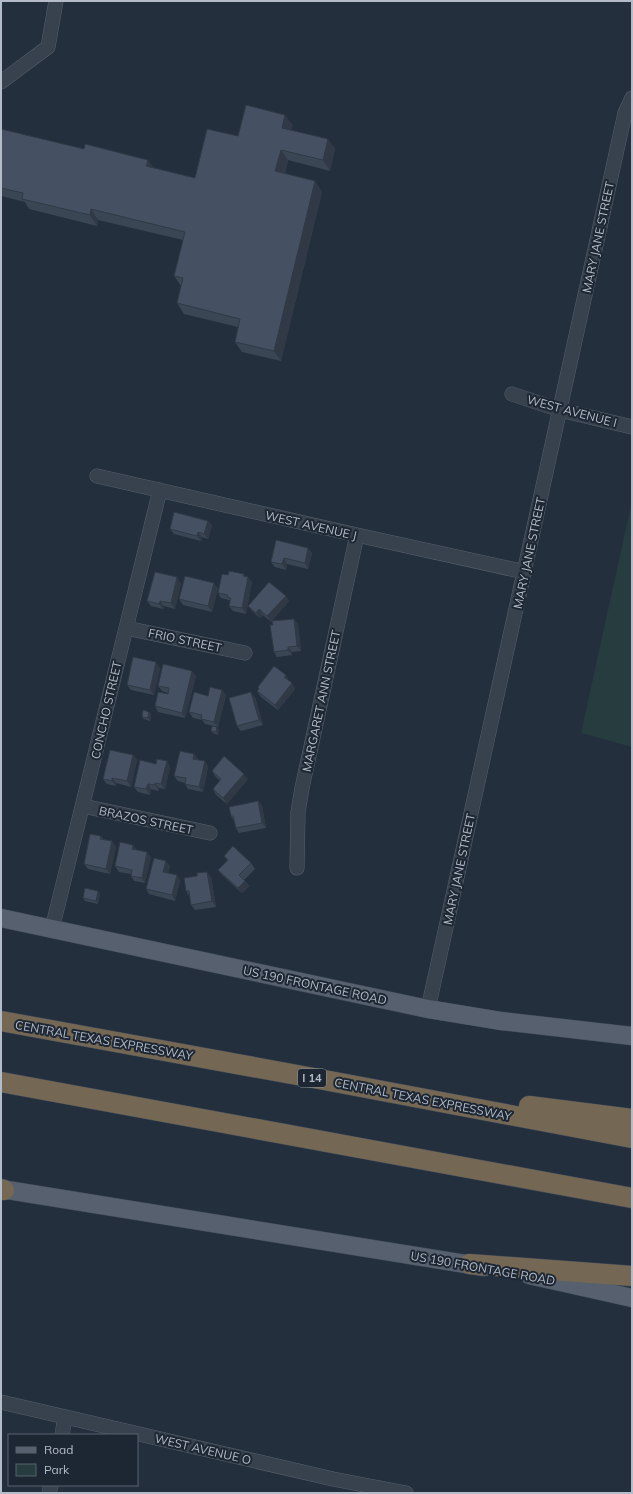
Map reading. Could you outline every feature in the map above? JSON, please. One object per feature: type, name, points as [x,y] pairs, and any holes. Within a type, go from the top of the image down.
[{"type":"highway","name":"CENTRAL TEXAS EXPRESSWAY","points":[[1,1022],[318,1079],[632,1138]]},
{"type":"highway","points":[[318,1079],[632,1119]]},
{"type":"highway","points":[[1,1082],[632,1198]]},
{"type":"highway","points":[[469,1264],[632,1276]]},
{"type":"main road","name":"US 190 FRONTAGE ROAD","points":[[1,918],[428,1009],[502,1021],[632,1036]]},
{"type":"main road","name":"US 190 FRONTAGE ROAD","points":[[2,1189],[469,1264],[524,1274],[632,1298]]},
{"type":"street","points":[[1,82],[48,47],[56,1]]},
{"type":"street","name":"MARY JANE STREET","points":[[428,1009],[625,113],[632,98]]},
{"type":"street","name":"WEST AVENUE I","points":[[512,394],[560,410],[632,427]]},
{"type":"street","name":"WEST AVENUE J","points":[[97,476],[525,572]]},
{"type":"street","name":"CONCHO STREET","points":[[52,929],[160,490]]},
{"type":"street","name":"MARGARET ANN STREET","points":[[297,868],[298,812],[302,788],[356,535]]},
{"type":"street","name":"FRIO STREET","points":[[126,628],[245,653]]},
{"type":"street","name":"BRAZOS STREET","points":[[83,806],[210,833]]},
{"type":"street","name":"WEST AVENUE O","points":[[1,1402],[333,1479],[406,1493]]},
{"type":"street","points":[[62,1434],[66,1417]]},
{"type":"green space","points":[[632,501],[632,747],[581,733]]},
{"type":"building","points":[[246,105],[285,115],[282,128],[328,139],[323,160],[281,150],[275,171],[315,181],[274,351],[235,342],[240,319],[177,303],[183,278],[174,276],[185,232],[91,209],[90,215],[22,199],[23,193],[1,188],[1,129],[84,149],[85,144],[148,160],[146,166],[195,178],[207,129],[238,136]]},
{"type":"building","points":[[174,512],[208,521],[204,534],[198,532],[197,536],[170,529]]},
{"type":"building","points":[[276,540],[308,548],[305,563],[284,558],[282,564],[271,562]]},
{"type":"building","points":[[229,571],[244,574],[243,576],[248,577],[242,608],[229,606],[231,598],[227,597],[228,595],[218,593],[222,574],[228,575]]},
{"type":"building","points":[[155,572],[177,577],[171,603],[160,601],[159,604],[147,601]]},
{"type":"building","points":[[185,576],[214,583],[208,606],[179,599]]},
{"type":"building","points":[[269,582],[286,596],[267,616],[259,609],[256,613],[248,606]]},
{"type":"building","points":[[294,619],[297,646],[288,647],[288,650],[274,652],[270,625],[273,625],[272,621]]},
{"type":"building","points":[[133,657],[156,662],[150,690],[127,685]]},
{"type":"building","points":[[163,664],[192,671],[182,713],[155,706],[158,692],[168,694],[169,688],[158,686]]},
{"type":"building","points":[[274,666],[286,675],[284,677],[292,683],[275,705],[257,691],[259,689],[258,687]]},
{"type":"building","points":[[210,687],[222,690],[214,722],[201,719],[202,715],[189,712],[194,692],[208,696]]},
{"type":"building","points":[[251,692],[259,720],[237,726],[229,698]]},
{"type":"building","points":[[143,710],[149,712],[148,718],[142,717]]},
{"type":"building","points":[[212,726],[217,727],[216,732],[211,731]]},
{"type":"building","points":[[110,750],[133,755],[127,781],[112,778],[112,781],[103,779]]},
{"type":"building","points":[[180,751],[194,754],[193,759],[205,761],[199,787],[185,784],[186,778],[174,776]]},
{"type":"building","points":[[224,756],[244,774],[223,798],[213,789],[221,779],[212,771]]},
{"type":"building","points":[[157,759],[167,761],[161,784],[148,784],[146,789],[134,787],[140,760],[156,764]]},
{"type":"building","points":[[258,801],[262,823],[236,828],[229,807]]},
{"type":"building","points":[[90,834],[101,836],[100,839],[112,841],[106,869],[84,864]]},
{"type":"building","points":[[120,842],[133,845],[132,849],[147,852],[142,878],[131,876],[132,870],[115,866]]},
{"type":"building","points":[[233,846],[251,863],[239,875],[245,881],[238,888],[218,870],[228,860],[224,856]]},
{"type":"building","points":[[154,858],[166,861],[163,872],[177,875],[172,895],[146,889]]},
{"type":"building","points":[[207,872],[212,901],[191,905],[189,891],[186,891],[184,878],[197,876],[197,873]]},
{"type":"building","points":[[85,888],[98,891],[96,901],[83,898]]}]
